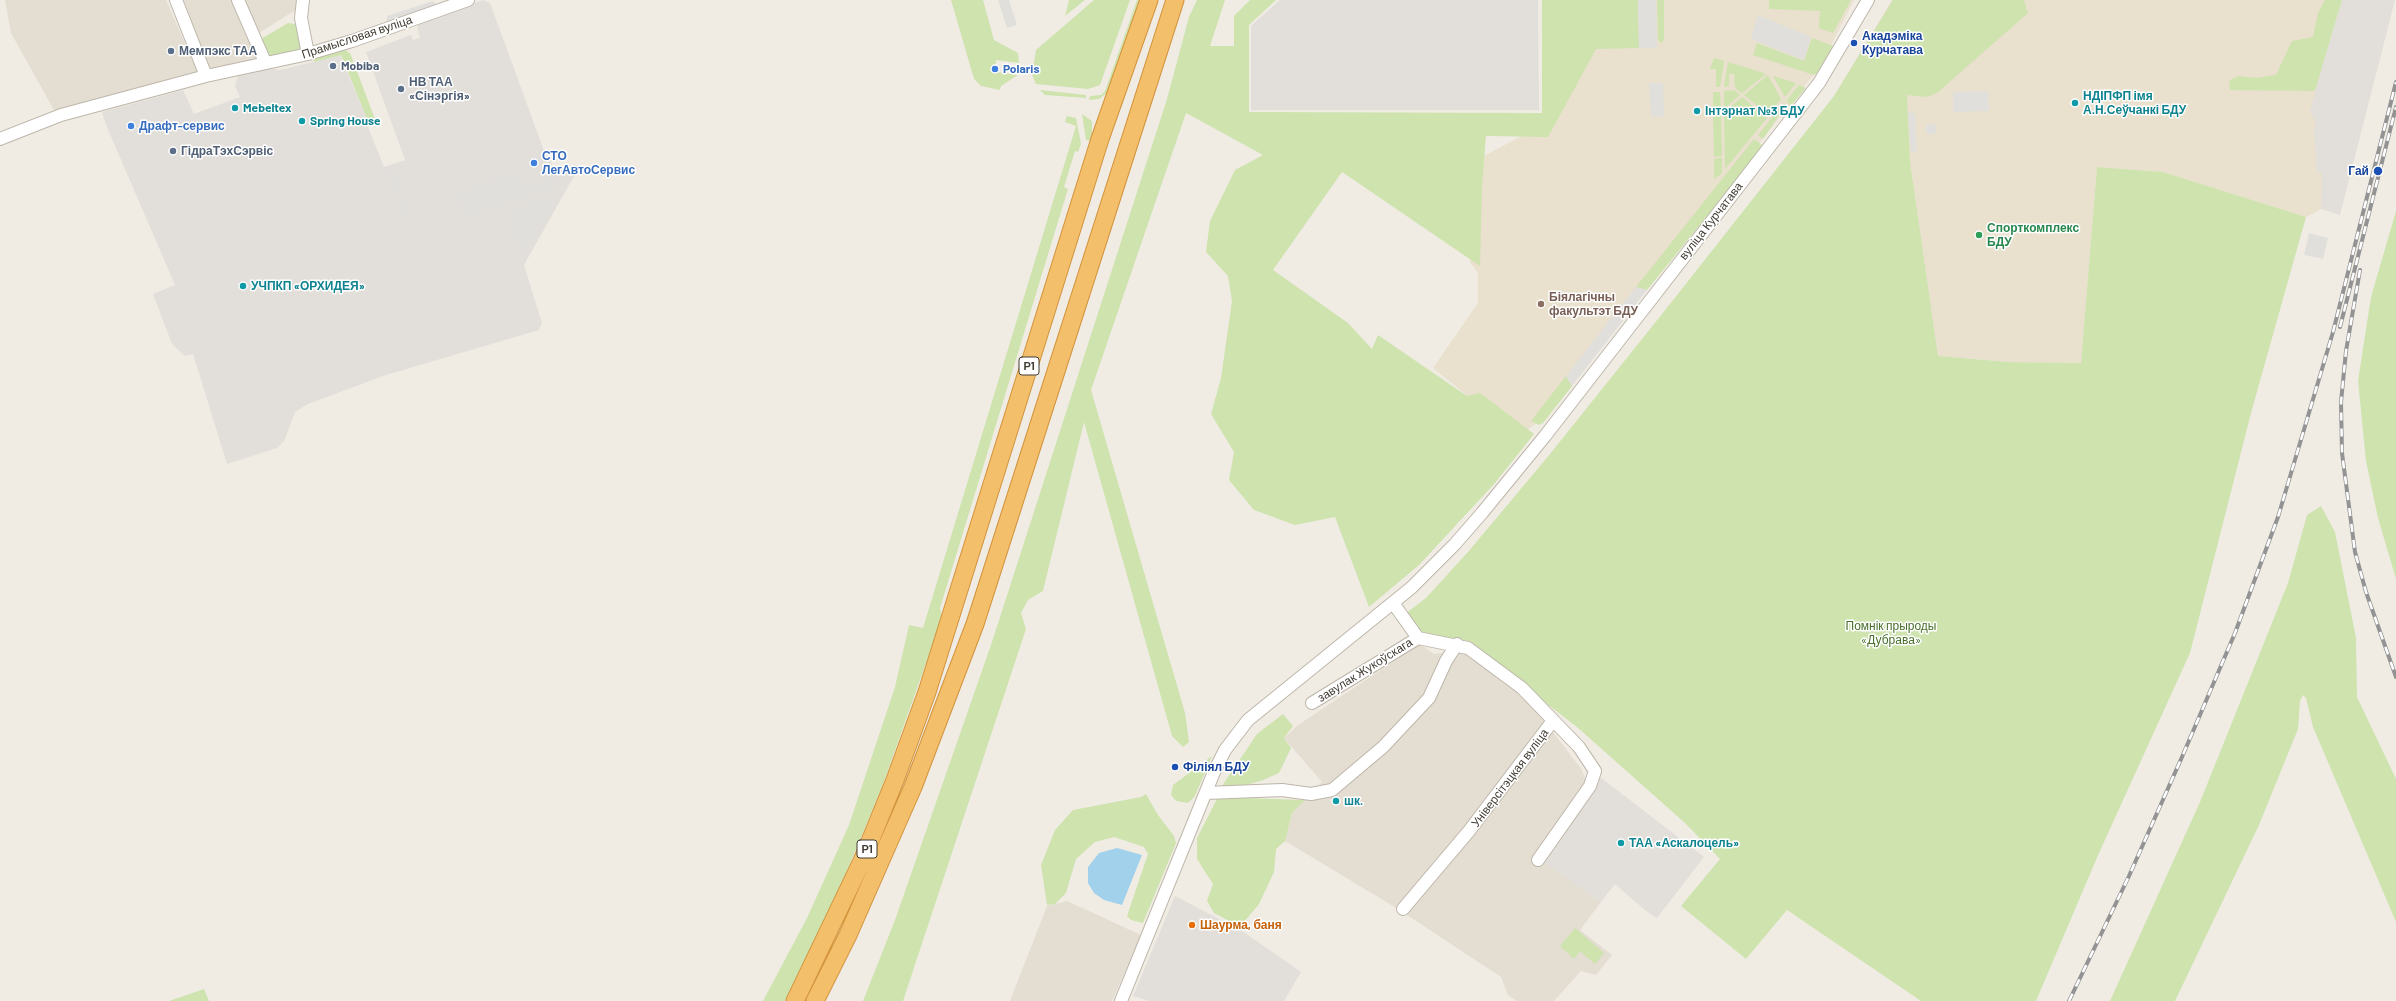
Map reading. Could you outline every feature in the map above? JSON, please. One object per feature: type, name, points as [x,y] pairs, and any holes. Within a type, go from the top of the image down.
[{"type":"highway","name":"Р1","points":[[795,1001],[862,861],[895,780],[927,692],[1100,139],[1149,0]]},
{"type":"highway","name":"Р1","points":[[815,1001],[895,830],[945,707],[973,630],[1175,0]]},
{"type":"highway","points":[[1170,17],[1179,0]]},
{"type":"street","points":[[176,0],[206,76]]},
{"type":"street","points":[[238,0],[265,62]]},
{"type":"street","points":[[303,0],[302,18],[308,54]]},
{"type":"street","name":"Прамысловая вуліца","points":[[0,139],[61,115],[83,111],[206,76],[265,62],[308,54],[352,41],[468,0]]},
{"type":"street","name":"вуліца Курчатава","points":[[1121,1001],[1225,750],[1248,720],[1392,603],[1429,571],[1455,544],[1545,436],[1819,83],[1868,0]]},
{"type":"street","points":[[1392,603],[1418,638],[1458,644],[1486,659],[1522,688],[1552,722]]},
{"type":"street","name":"завулак Жукоўскага","points":[[1312,703],[1418,638]]},
{"type":"street","points":[[1206,793],[1282,790],[1311,794],[1332,790],[1383,747],[1428,698],[1446,662],[1458,644]]},
{"type":"street","name":"Універсітэцкая вуліца","points":[[1403,910],[1469,831],[1552,722],[1579,748],[1595,771],[1590,786],[1538,860]]},
{"type":"shaded area","points":[[5,0],[166,0],[198,73],[55,112],[11,33]]},
{"type":"shaded area","points":[[184,0],[234,0],[257,58],[209,70]]},
{"type":"shaded area","points":[[243,0],[298,0],[297,9],[256,35]]},
{"type":"shaded area","points":[[483,0],[490,3],[546,156],[549,155],[554,171],[576,164],[578,169],[524,265],[542,323],[539,330],[386,375],[308,404],[295,412],[284,441],[277,448],[227,464],[193,354],[185,356],[172,344],[153,294],[175,285],[106,125],[102,112],[183,90],[194,114],[240,97],[235,86],[238,76],[260,67],[280,70],[340,55],[370,126],[368,127],[384,167],[405,160],[366,52],[411,35],[413,40],[420,38],[417,27],[421,22]]},
{"type":"shaded area","points":[[998,0],[1009,0],[1017,25],[1007,28]]},
{"type":"shaded area","points":[[1280,0],[1538,0],[1539,110],[1251,110],[1251,26]]},
{"type":"shaded area","points":[[1605,0],[1854,0],[1821,65],[1541,420],[1518,437],[1433,368],[1478,303],[1478,273],[1470,262],[1471,163],[1555,118]]},
{"type":"shaded area","points":[[1638,0],[1656,0],[1657,48],[1639,48]]},
{"type":"shaded area","points":[[1892,0],[2340,0],[2310,112],[2316,122],[2314,132],[2317,172],[2322,173],[2321,209],[2306,217],[2163,172],[2097,167],[2081,363],[2008,362],[1938,356],[1910,161],[1906,108],[1834,96]]},
{"type":"shaded area","points":[[2342,0],[2395,0],[2340,215],[2321,209],[2226,110],[2315,91]]},
{"type":"shaded area","points":[[433,1],[438,6],[387,24],[387,16]]},
{"type":"shaded area","points":[[1758,15],[1811,37],[1804,60],[1751,39]]},
{"type":"shaded area","points":[[1649,83],[1663,83],[1664,117],[1651,116]]},
{"type":"shaded area","points":[[1988,91],[1989,111],[1953,112],[1953,92]]},
{"type":"shaded area","points":[[1908,113],[1915,113],[1917,152],[1911,152]]},
{"type":"shaded area","points":[[1929,124],[1933,124],[1935,125],[1935,133],[1929,134],[1926,131],[1926,127]]},
{"type":"shaded area","points":[[392,168],[412,219],[406,221],[386,170]]},
{"type":"shaded area","points":[[514,172],[519,188],[555,176],[558,185],[501,206],[464,216],[456,193]]},
{"type":"shaded area","points":[[546,198],[554,207],[522,257],[508,213]]},
{"type":"shaded area","points":[[2309,233],[2328,238],[2323,259],[2304,255]]},
{"type":"shaded area","points":[[1636,287],[1647,290],[1572,386],[1566,376]]},
{"type":"shaded area","points":[[1420,644],[1434,654],[1462,650],[1503,677],[1541,713],[1543,719],[1582,770],[1585,779],[1584,788],[1538,855],[1545,863],[1601,902],[1580,930],[1612,955],[1596,975],[1581,971],[1554,1001],[1517,1001],[1508,995],[1501,977],[1398,909],[1285,841],[1292,813],[1322,782],[1284,738],[1298,725]]},
{"type":"shaded area","points":[[1600,777],[1704,857],[1657,918],[1646,911],[1615,884],[1601,902],[1544,863],[1544,858]]},
{"type":"shaded area","points":[[1175,896],[1242,931],[1301,972],[1284,1001],[1149,1001],[1133,996]]},
{"type":"shaded area","points":[[1067,901],[1141,935],[1112,1001],[1010,1001],[1047,906]]},
{"type":"green space","points":[[951,0],[983,0],[994,40],[1018,53],[1019,63],[996,60],[995,72],[1018,75],[1001,86],[1000,90],[981,86],[974,79]]},
{"type":"green space","points":[[1069,0],[1085,0],[1065,16]]},
{"type":"green space","points":[[1094,0],[1130,0],[1100,85],[1088,89],[1036,84],[1032,75],[1036,50]]},
{"type":"green space","points":[[1137,0],[1140,0],[1108,92],[1099,99],[1089,100],[1090,96],[1101,95],[1105,91]]},
{"type":"green space","points":[[1197,0],[1225,0],[1210,46],[1234,46],[1234,16],[1250,0],[1276,0],[1249,25],[1249,112],[1542,113],[1542,0],[1638,0],[1639,48],[1596,49],[1548,137],[1486,136],[1482,185],[1480,266],[1342,172],[1273,270],[1348,323],[1372,349],[1378,335],[1467,396],[1480,393],[1534,434],[1495,483],[1419,565],[1369,607],[1335,517],[1295,525],[1254,510],[1229,480],[1234,452],[1211,414],[1221,378],[1232,301],[1228,276],[1206,252],[1210,221],[1235,170],[1263,155],[1186,113],[1091,390],[1185,713],[1189,742],[1183,747],[1172,736],[1084,422],[1043,591],[1028,600],[1021,613],[1026,629],[903,1001],[863,1001],[895,920],[992,642],[1167,99],[1189,17]]},
{"type":"green space","points":[[1657,0],[1664,0],[1664,40],[1661,43],[1658,40]]},
{"type":"green space","points":[[1769,0],[1851,0],[1833,33],[1819,28],[1820,11],[1769,9]]},
{"type":"green space","name":"Помнік прыроды «Дубрава»","points":[[1893,0],[2024,0],[2028,13],[1937,93],[1927,97],[1907,95],[1910,161],[1938,356],[2008,362],[2081,363],[2097,167],[2163,172],[2306,217],[2251,413],[2190,653],[2099,853],[2036,1001],[1921,1001],[1787,910],[1746,959],[1681,906],[1720,859],[1685,823],[1577,727],[1474,648],[1420,636],[1405,614],[1426,598],[1468,552],[1550,454],[1666,309],[1834,96]]},
{"type":"green space","points":[[2325,0],[2342,0],[2315,91],[2230,90],[2229,81],[2238,76],[2257,78],[2276,75],[2292,41],[2313,37],[2318,13]]},
{"type":"green space","points":[[288,23],[296,24],[300,29],[302,51],[271,57],[265,56],[261,39]]},
{"type":"green space","points":[[1812,38],[1836,47],[1823,69],[1814,75],[1753,55],[1757,43],[1804,61]]},
{"type":"green space","points":[[343,49],[350,53],[375,119],[370,126],[341,55],[314,62],[313,58]]},
{"type":"green space","points":[[1714,58],[1724,61],[1720,87],[1716,87],[1716,69],[1710,69]]},
{"type":"green space","points":[[1728,62],[1766,74],[1742,93],[1735,88],[1734,74],[1729,74],[1729,86],[1724,87]]},
{"type":"green space","points":[[1768,75],[1781,99],[1769,115],[1744,95]]},
{"type":"green space","points":[[1773,76],[1796,83],[1785,97]]},
{"type":"green space","points":[[1799,85],[1805,87],[1805,89],[1790,107],[1787,100]]},
{"type":"green space","points":[[1040,90],[1086,95],[1086,98],[1045,95]]},
{"type":"green space","points":[[1734,90],[1740,95],[1724,109],[1724,91]]},
{"type":"green space","points":[[1713,92],[1720,92],[1721,111],[1713,111]]},
{"type":"green space","points":[[1742,97],[1767,118],[1725,169],[1724,112]]},
{"type":"green space","points":[[1784,103],[1787,108],[1781,117],[1779,115],[1763,139],[1758,135]]},
{"type":"green space","points":[[1721,113],[1722,156],[1714,157],[1713,114]]},
{"type":"green space","points":[[1082,114],[1092,121],[1092,141],[1086,140]]},
{"type":"green space","points":[[1067,116],[1076,118],[1081,144],[1078,152],[1075,151],[1064,187],[1068,189],[940,608],[942,618],[882,787],[814,950],[785,1001],[763,1001],[807,918],[849,825],[895,687],[909,625],[923,628],[1076,126],[1065,122]]},
{"type":"green space","points":[[1754,139],[1762,145],[1754,158],[1647,290],[1636,287]]},
{"type":"green space","points":[[1722,158],[1722,173],[1714,179],[1714,159]]},
{"type":"green space","points":[[2396,211],[2396,579],[2378,518],[2366,461],[2358,381],[2371,297]]},
{"type":"green space","points":[[1566,376],[1572,386],[1543,423],[1539,425],[1531,421]]},
{"type":"green space","points":[[2321,506],[2335,532],[2356,638],[2357,697],[2396,779],[2396,922],[2313,727],[2306,698],[2303,695],[2300,701],[2298,729],[2259,825],[2175,1001],[2110,1001],[2200,802],[2288,583],[2307,515]]},
{"type":"green space","points":[[1283,714],[1293,726],[1284,738],[1291,748],[1279,773],[1263,780],[1234,789],[1220,789],[1257,734]]},
{"type":"green space","points":[[1212,756],[1195,796],[1188,803],[1176,801],[1171,795],[1173,785]]},
{"type":"green space","points":[[1146,794],[1158,815],[1174,836],[1176,843],[1143,923],[1131,920],[1127,916],[1148,854],[1144,847],[1114,837],[1095,842],[1076,859],[1066,893],[1055,904],[1047,905],[1041,865],[1055,830],[1073,810],[1141,797]]},
{"type":"green space","points":[[1218,797],[1305,800],[1292,813],[1285,841],[1276,849],[1274,872],[1259,904],[1240,927],[1214,913],[1207,901],[1213,884],[1197,859],[1197,838]]},
{"type":"green space","points":[[1575,928],[1604,953],[1595,964],[1580,951],[1574,959],[1560,946]]},
{"type":"green space","points":[[204,989],[209,1001],[169,1001]]},
{"type":"water","points":[[1117,848],[1142,855],[1122,905],[1104,900],[1094,893],[1088,883],[1088,867],[1099,853]]},
{"type":"railway","points":[[2069,1001],[2129,876],[2182,757],[2235,633],[2278,517],[2333,332],[2396,82]]},
{"type":"railway","points":[[2340,327],[2396,107]]},
{"type":"railway","points":[[2360,270],[2346,351],[2341,402],[2342,453],[2355,552],[2366,592],[2396,677]]},
{"type":"place","name":"Акадэміка Курчатава","points":[[1854,43]]},
{"type":"place","name":"Мемпэкс ТАА","points":[[171,51]]},
{"type":"place","name":"Mobiba","points":[[333,66]]},
{"type":"place","name":"Polaris","points":[[995,69]]},
{"type":"place","name":"НВ ТАА «Сінэргія»","points":[[401,89]]},
{"type":"place","name":"НДІПФП імя А.Н.Сеўчанкі БДУ","points":[[2075,103]]},
{"type":"place","name":"Mebeltex","points":[[235,108]]},
{"type":"place","name":"Інтэрнат №3 БДУ","points":[[1697,111]]},
{"type":"place","name":"Spring House","points":[[302,121]]},
{"type":"place","name":"Драфт-сервис","points":[[131,126]]},
{"type":"place","name":"ГідраТэхСэрвіс","points":[[173,151]]},
{"type":"place","name":"СТО ЛегАвтоСервис","points":[[534,163]]},
{"type":"place","name":"Гай","points":[[2378,171]]},
{"type":"place","name":"Спорткомплекс БДУ","points":[[1979,235]]},
{"type":"place","name":"УЧПКП «ОРХИДЕЯ»","points":[[243,286]]},
{"type":"place","name":"Біялагічны факультэт БДУ","points":[[1541,304]]},
{"type":"place","name":"Філіял БДУ","points":[[1175,767]]},
{"type":"place","name":"шк.","points":[[1336,801]]},
{"type":"place","name":"ТАА «Аскалоцель»","points":[[1621,843]]},
{"type":"place","name":"Шаурма, баня","points":[[1192,925]]}]
